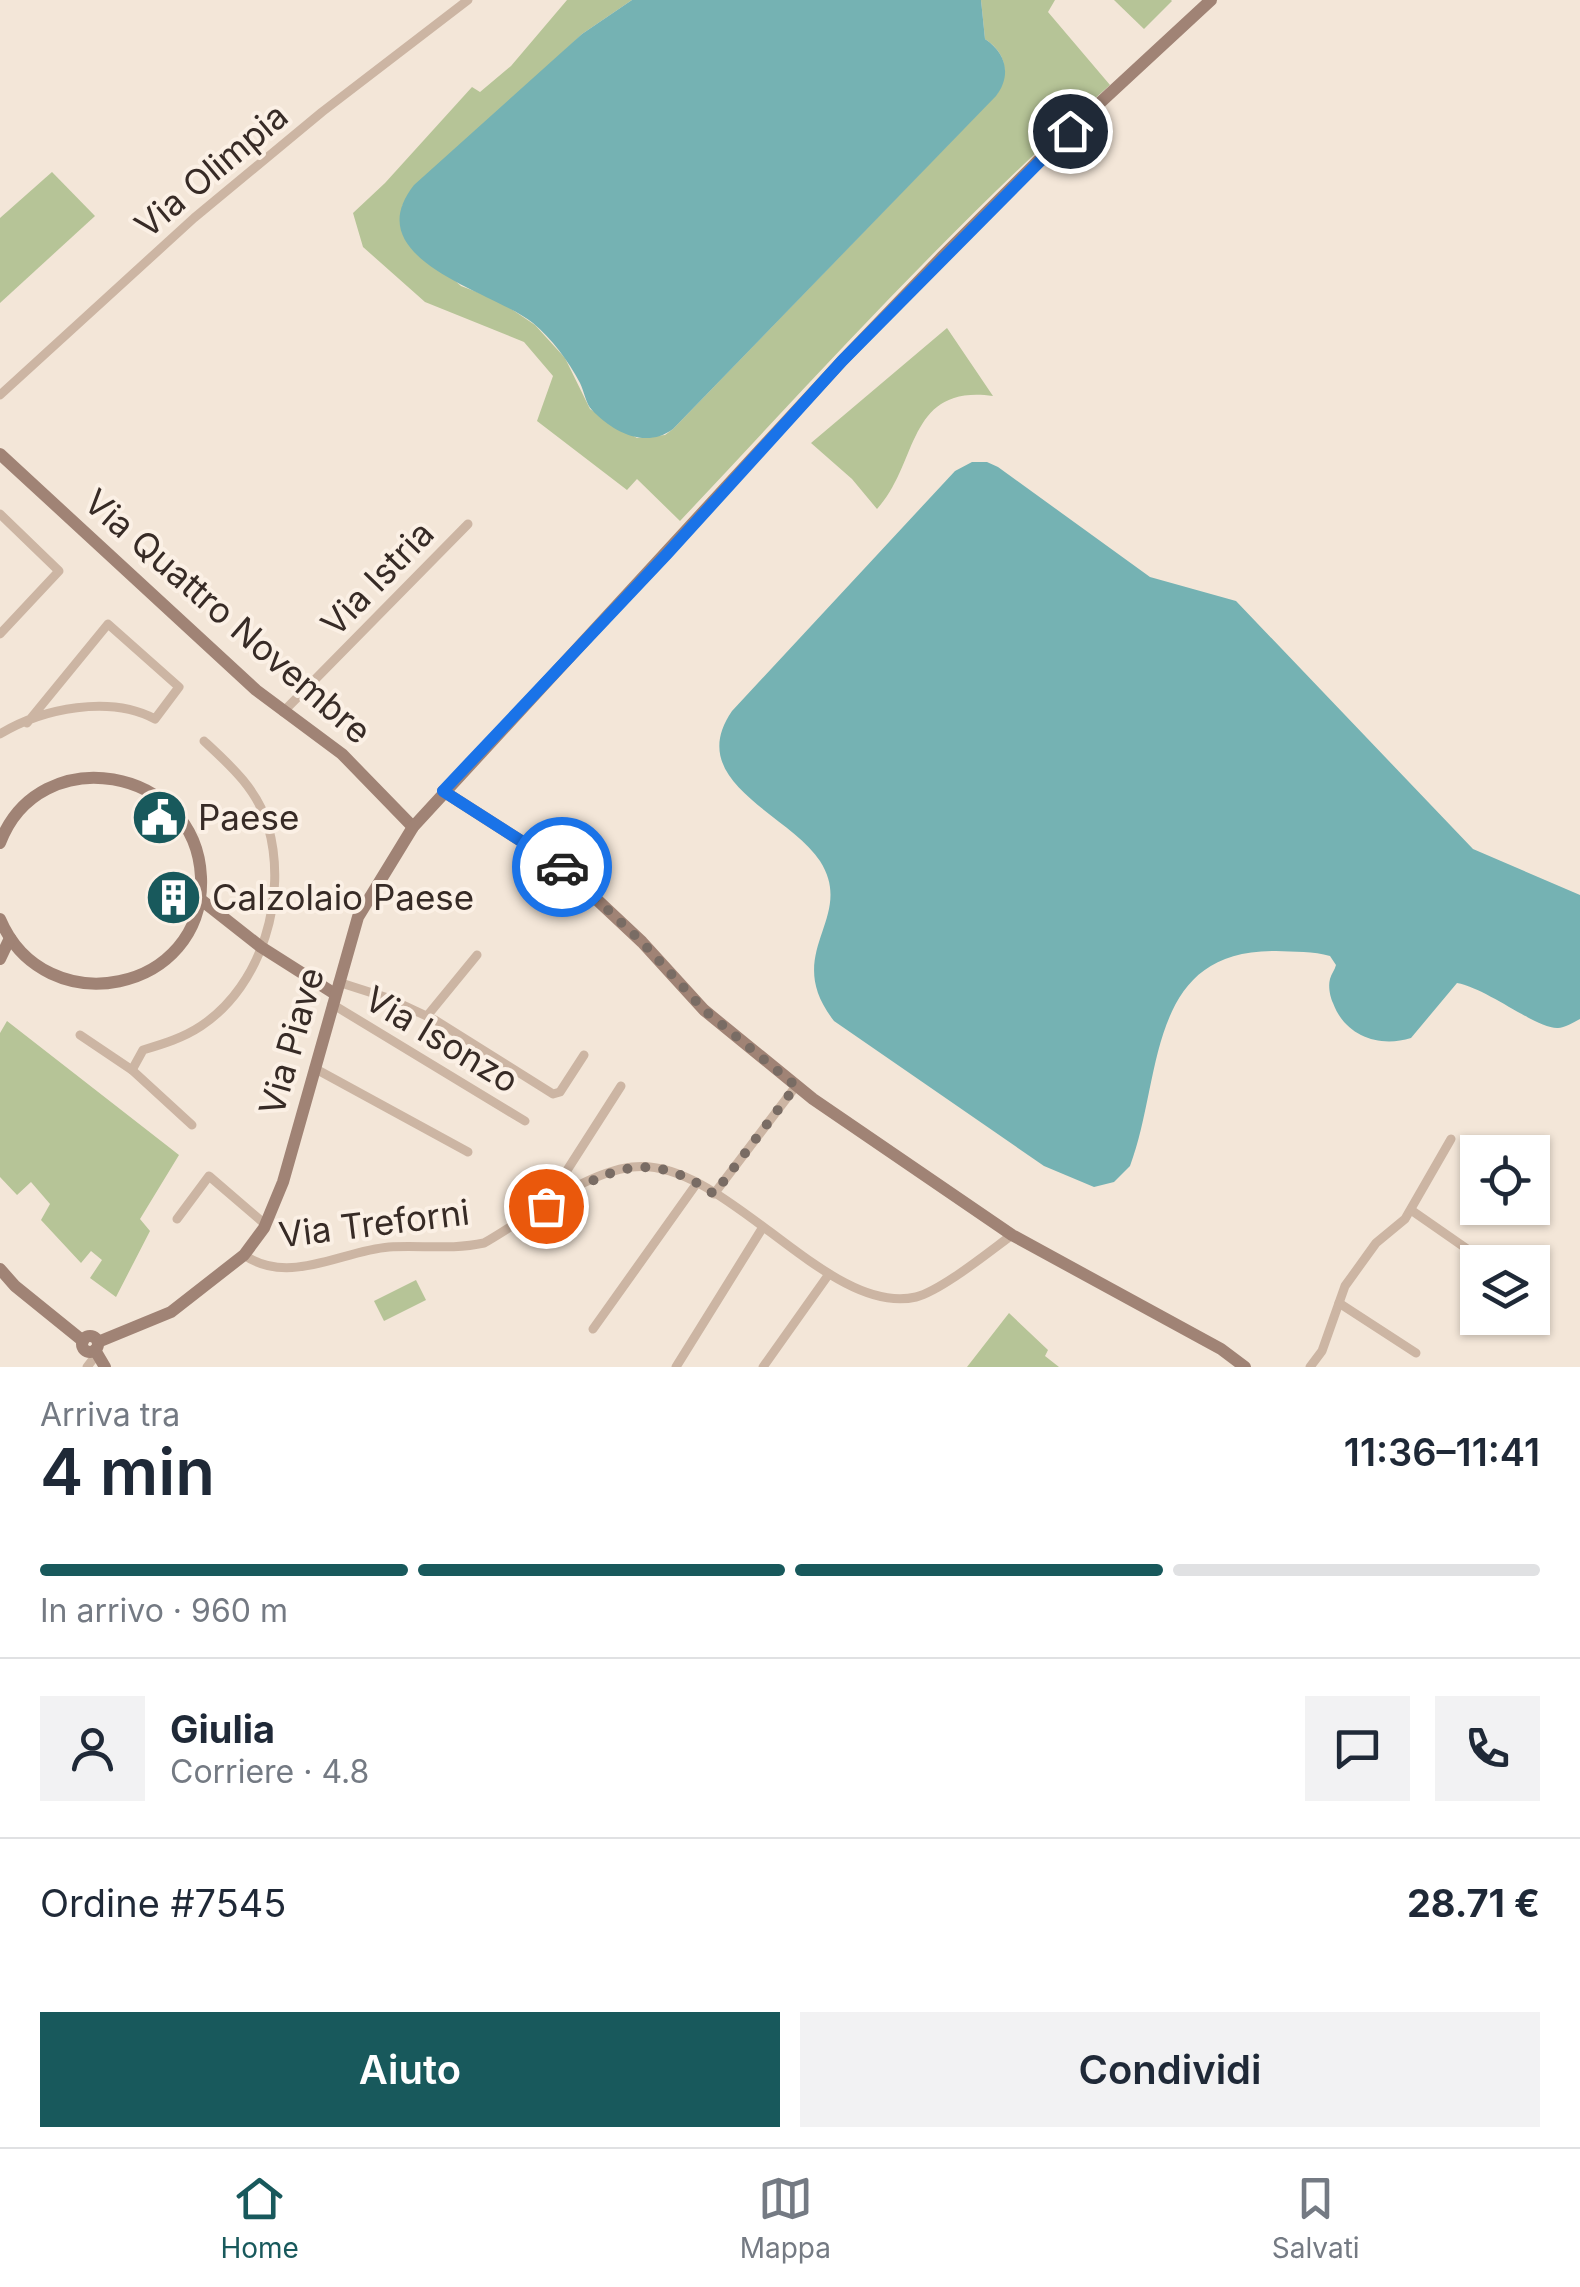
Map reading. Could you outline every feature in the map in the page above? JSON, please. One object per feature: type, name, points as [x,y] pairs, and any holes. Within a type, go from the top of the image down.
[{"type":"main road","name":"Via Piave","points":[[93,1347],[160,1318],[244,1254],[266,1225],[283,1182],[358,917],[413,827],[942,257],[1050,149],[1211,0]]},
{"type":"main road","name":"Via Quattro Novembre","points":[[0,454],[284,712],[342,754],[413,827]]},
{"type":"main road","points":[[0,844],[24,806],[56,786],[92,777],[129,782],[162,799],[186,827],[200,862],[200,899],[183,940],[150,971],[129,980],[84,984],[62,979],[24,956],[0,919]]},
{"type":"main road","points":[[443,791],[562,867],[642,942],[704,1010],[796,1086],[1012,1235],[1222,1349],[1245,1367]]},
{"type":"main road","points":[[200,899],[261,947],[335,994]]},
{"type":"main road","points":[[0,958],[10,938]]},
{"type":"main road","points":[[0,1269],[93,1347],[106,1367]]},
{"type":"street","name":"Via Olimpia","points":[[0,395],[194,218],[322,112],[468,0]]},
{"type":"street","points":[[0,514],[59,571],[0,634]]},
{"type":"street","name":"Via Istria","points":[[284,712],[468,524]]},
{"type":"street","points":[[0,734],[69,710],[104,706],[136,709],[155,719],[179,687],[108,624],[26,722]]},
{"type":"street","points":[[132,1070],[143,1050],[171,1042],[201,1026],[228,1003],[254,964],[276,895],[268,824],[250,787],[204,741]]},
{"type":"street","points":[[427,1016],[477,955]]},
{"type":"street","points":[[335,994],[388,998],[427,1016],[553,1094],[560,1092],[584,1056]]},
{"type":"street","name":"Via Isonzo","points":[[335,994],[525,1121]]},
{"type":"street","points":[[80,1035],[132,1070],[192,1124]]},
{"type":"street","points":[[314,1068],[468,1152]]},
{"type":"street","points":[[568,1194],[562,1184],[564,1175],[621,1086]]},
{"type":"street","points":[[714,1194],[796,1086]]},
{"type":"street","points":[[1310,1367],[1322,1351],[1344,1286],[1370,1251],[1408,1214],[1451,1139]]},
{"type":"street","name":"Via Treforni","points":[[244,1254],[268,1266],[299,1266],[386,1247],[484,1243],[602,1175],[632,1167],[663,1168],[697,1183],[829,1274],[880,1296],[914,1298],[931,1291],[1012,1235]]},
{"type":"street","points":[[177,1219],[210,1176],[266,1225]]},
{"type":"street","points":[[593,1329],[697,1183]]},
{"type":"street","points":[[1408,1214],[1460,1246]]},
{"type":"street","points":[[676,1367],[763,1227]]},
{"type":"street","points":[[763,1367],[829,1274]]},
{"type":"street","points":[[1339,1303],[1416,1353]]},
{"type":"street","points":[[87,1367],[93,1347]]},
{"type":"green space","points":[[567,0],[632,0],[582,34],[402,206],[402,233],[461,286],[498,300],[535,325],[565,358],[590,409],[637,438],[665,435],[673,429],[997,94],[1004,78],[1004,64],[998,50],[985,39],[981,0],[1055,0],[1048,12],[1110,85],[944,243],[680,521],[637,479],[627,490],[537,421],[553,376],[524,342],[425,302],[363,247],[353,213],[472,87],[480,92],[511,66]]},
{"type":"green space","points":[[1114,0],[1171,0],[1172,1],[1144,29]]},
{"type":"green space","points":[[52,172],[95,216],[0,303],[0,218]]},
{"type":"green space","points":[[947,328],[993,396],[965,396],[944,402],[929,415],[877,509],[852,479],[811,443]]},
{"type":"green space","points":[[7,1021],[179,1155],[140,1219],[150,1231],[116,1297],[90,1278],[102,1260],[91,1251],[81,1263],[41,1220],[50,1204],[31,1182],[17,1195],[0,1177],[0,1033]]},
{"type":"green space","points":[[416,1280],[426,1300],[384,1321],[374,1301]]},
{"type":"green space","points":[[1009,1313],[1048,1350],[1045,1356],[1059,1367],[967,1367]]},
{"type":"water","points":[[632,0],[981,0],[985,39],[998,51],[1005,72],[996,96],[673,429],[652,438],[631,436],[610,425],[592,410],[565,358],[533,323],[436,270],[415,253],[402,234],[401,211],[414,185],[582,34]]},
{"type":"water","points":[[972,462],[998,467],[1150,577],[1236,601],[1473,849],[1580,895],[1580,1019],[1560,1028],[1549,1027],[1457,983],[1411,1038],[1375,1040],[1355,1031],[1338,1014],[1330,991],[1336,965],[1330,956],[1276,951],[1233,956],[1203,972],[1181,995],[1166,1025],[1130,1166],[1114,1182],[1094,1187],[1044,1166],[834,1021],[819,997],[814,975],[830,901],[829,882],[820,861],[806,844],[730,777],[721,758],[720,736],[732,711],[955,471]]},
{"type":"way so far","points":[[546,1206],[590,1180],[632,1167],[673,1171],[714,1194],[796,1086],[704,1010],[642,942],[562,867]]},
{"type":"place","name":"Paese","points":[[159,817]]},
{"type":"place","name":"Calzolaio Paese","points":[[173,897]]},
{"type":"route","points":[[562,867],[443,791],[842,361],[1070,131]]}]
